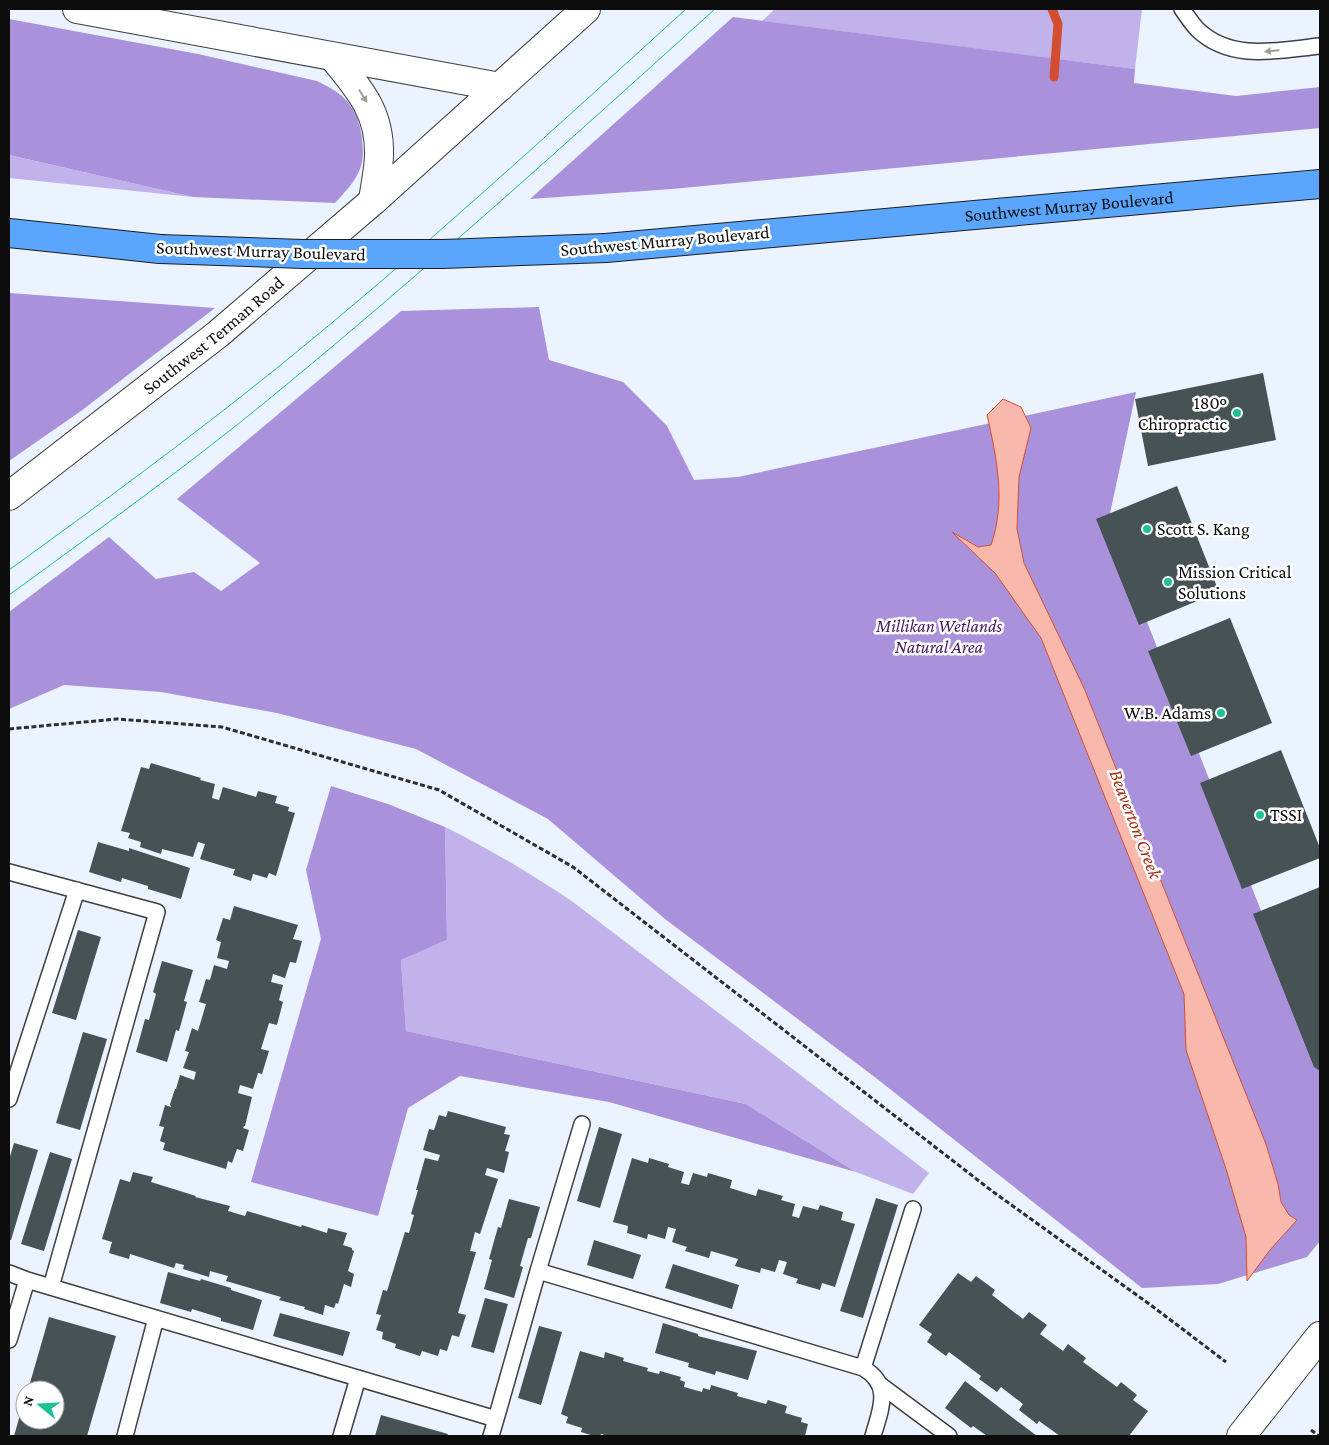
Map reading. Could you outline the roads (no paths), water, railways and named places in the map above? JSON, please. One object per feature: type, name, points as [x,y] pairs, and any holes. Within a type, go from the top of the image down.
[{"type":"main road","name":"Southwest Murray Boulevard","points":[[9,233],[160,249],[304,254],[442,254],[606,248],[1320,184]]},
{"type":"street","points":[[77,9],[500,87]]},
{"type":"street","name":"Southwest Terman Road","points":[[9,496],[218,334],[373,201],[586,9]]},
{"type":"street","points":[[333,57],[360,91],[373,114],[380,154],[373,201]]},
{"type":"street","points":[[1241,1436],[1320,1336]]},
{"type":"lane","points":[[1182,9],[1198,30],[1217,44],[1237,51],[1255,52],[1320,46]]},
{"type":"lane","points":[[9,872],[157,912],[52,1287]]},
{"type":"lane","points":[[9,1099],[77,890]]},
{"type":"lane","points":[[491,1436],[582,1124]]},
{"type":"lane","points":[[864,1368],[913,1209]]},
{"type":"lane","points":[[538,1270],[864,1368],[873,1374],[879,1384],[883,1401],[873,1436]]},
{"type":"lane","points":[[9,1273],[27,1280],[496,1419]]},
{"type":"lane","points":[[9,1340],[27,1280]]},
{"type":"lane","points":[[125,1436],[156,1318]]},
{"type":"lane","points":[[341,1436],[358,1378]]},
{"type":"lane","points":[[879,1384],[948,1436]]},
{"type":"water","points":[[1003,399],[1021,407],[1031,428],[1019,477],[1017,529],[1024,563],[1084,688],[1266,1144],[1278,1184],[1281,1202],[1289,1215],[1297,1220],[1270,1250],[1247,1281],[1246,1237],[1227,1172],[1186,1050],[1184,994],[1041,638],[995,573],[952,532],[978,547],[991,545],[996,529],[999,497],[997,464],[987,415]]},
{"type":"waterway","name":"Beaverton Creek","points":[[1052,9],[1058,24],[1054,77]]},
{"type":"tram line","points":[[9,570],[178,446],[330,325],[484,192],[686,9]]},
{"type":"tram line","points":[[9,595],[110,522],[274,395],[442,253],[715,9]]},
{"type":"place","name":"180º Chiropractic","points":[[1237,413]]},
{"type":"place","name":"Scott S. Kang","points":[[1147,529]]},
{"type":"place","name":"Mission Critical Solutions","points":[[1168,582]]},
{"type":"place","name":"W.B. Adams","points":[[1221,713]]},
{"type":"place","name":"TSSI","points":[[1260,815]]},
{"type":"park label","name":"Millikan Wetlands Natural Area","points":[[939,636]]}]
